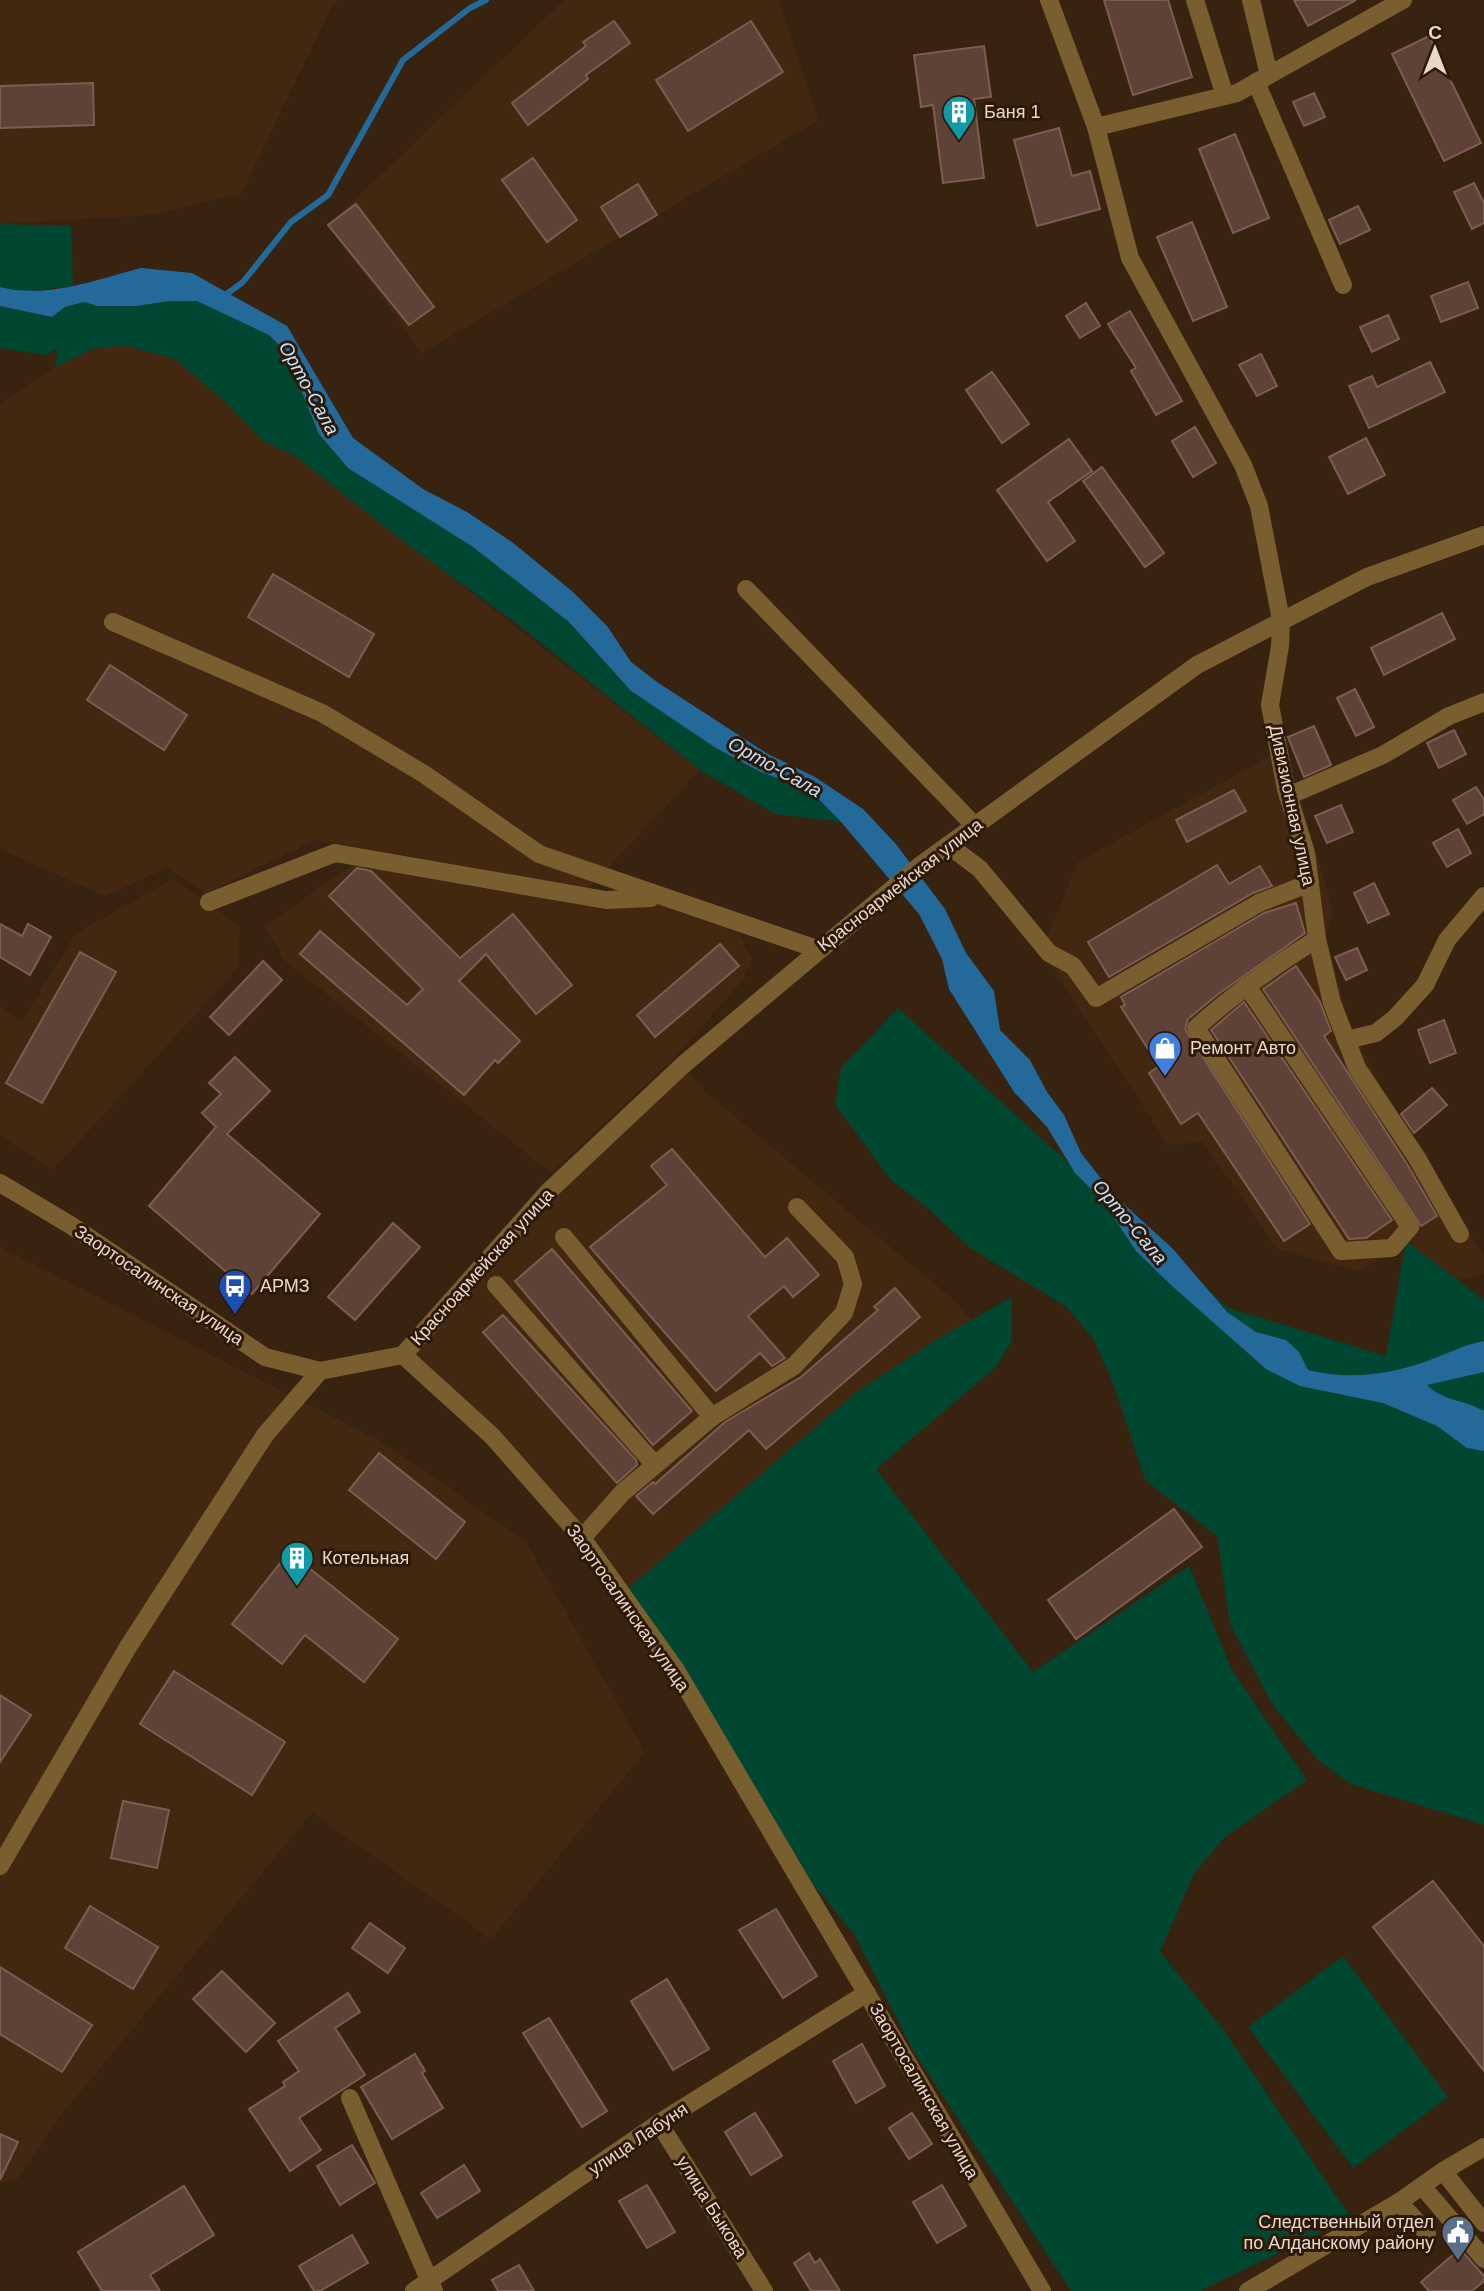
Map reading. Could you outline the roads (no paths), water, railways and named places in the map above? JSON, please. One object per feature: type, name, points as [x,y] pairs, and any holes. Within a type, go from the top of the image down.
[{"type":"street","name":"Дивизионная улица","points":[[1049,0],[1096,127],[1130,258],[1243,465],[1258,506],[1280,620],[1280,646],[1270,705],[1287,796],[1306,853],[1317,939],[1332,1003],[1357,1068],[1417,1158],[1460,1234]]},
{"type":"street","points":[[1195,0],[1225,96]]},
{"type":"street","points":[[1251,0],[1262,78],[1343,285]]},
{"type":"street","points":[[1096,127],[1225,96],[1403,0]]},
{"type":"street","name":"Красноармейская улица","points":[[402,1356],[536,1204],[682,1065],[817,949],[922,864],[1198,665],[1367,577],[1484,535]]},
{"type":"street","points":[[746,589],[975,826]]},
{"type":"street","points":[[113,622],[322,713],[424,774],[539,854],[817,949]]},
{"type":"street","points":[[1287,796],[1383,755],[1449,716],[1484,702]]},
{"type":"street","points":[[948,845],[980,869],[1049,953],[1073,966],[1096,998],[1258,903],[1310,883]]},
{"type":"street","points":[[209,902],[335,853],[606,900],[662,897]]},
{"type":"street","points":[[1346,1040],[1376,1033],[1395,1018],[1425,985],[1447,940],[1484,896]]},
{"type":"street","points":[[1247,986],[1410,1227],[1392,1248],[1341,1251],[1196,1028],[1247,986],[1317,939]]},
{"type":"street","name":"Заортосалинская улица","points":[[0,1183],[72,1226],[265,1357],[320,1371],[402,1356],[492,1436],[582,1538],[676,1670],[1042,2291]]},
{"type":"street","points":[[582,1538],[622,1493],[712,1417],[794,1366],[844,1313],[853,1284],[845,1257],[797,1207]]},
{"type":"street","points":[[564,1237],[712,1417]]},
{"type":"street","points":[[496,1285],[655,1465]]},
{"type":"street","points":[[0,1866],[128,1647],[265,1435],[320,1371]]},
{"type":"street","name":"улица Лабуня","points":[[425,2288],[660,2123],[867,1993]]},
{"type":"street","points":[[350,2098],[425,2288]]},
{"type":"street","name":"улица Быкова","points":[[660,2123],[764,2291]]},
{"type":"street","points":[[1248,2291],[1399,2202],[1443,2171],[1484,2147]]},
{"type":"street","points":[[1443,2171],[1484,2223]]},
{"type":"street","points":[[1422,2186],[1484,2259]]},
{"type":"street","points":[[1399,2202],[1427,2233]]},
{"type":"water","name":"Орто-Сала","points":[[141,268],[192,273],[287,326],[353,438],[423,489],[467,512],[512,542],[573,592],[607,626],[631,662],[657,682],[768,754],[815,777],[863,809],[895,843],[945,909],[966,953],[994,991],[1000,1030],[1030,1060],[1047,1092],[1064,1115],[1081,1153],[1114,1195],[1173,1249],[1227,1312],[1256,1332],[1286,1340],[1299,1352],[1308,1370],[1338,1375],[1398,1370],[1484,1341],[1484,1372],[1427,1385],[1447,1398],[1484,1411],[1484,1451],[1467,1448],[1437,1426],[1383,1403],[1300,1386],[1266,1369],[1171,1285],[1136,1251],[1103,1201],[1075,1173],[1047,1127],[1014,1092],[949,989],[942,959],[919,914],[841,822],[811,791],[759,771],[716,748],[631,691],[569,622],[473,547],[348,468],[319,434],[285,351],[269,335],[197,301],[170,301],[136,306],[98,306],[84,302],[65,307],[52,317],[0,306],[0,287],[35,291],[53,289]]},
{"type":"waterway","points":[[224,296],[243,282],[291,222],[328,195],[403,60],[470,8],[486,0]]},
{"type":"place","name":"Баня 1","points":[[959,142]]},
{"type":"place","name":"Ремонт Авто","points":[[1165,1078]]},
{"type":"place","name":"АРМЗ","points":[[235,1316]]},
{"type":"place","name":"Котельная","points":[[297,1588]]},
{"type":"place","name":"Следственный отдел по Алданскому району","points":[[1458,2262]]}]
